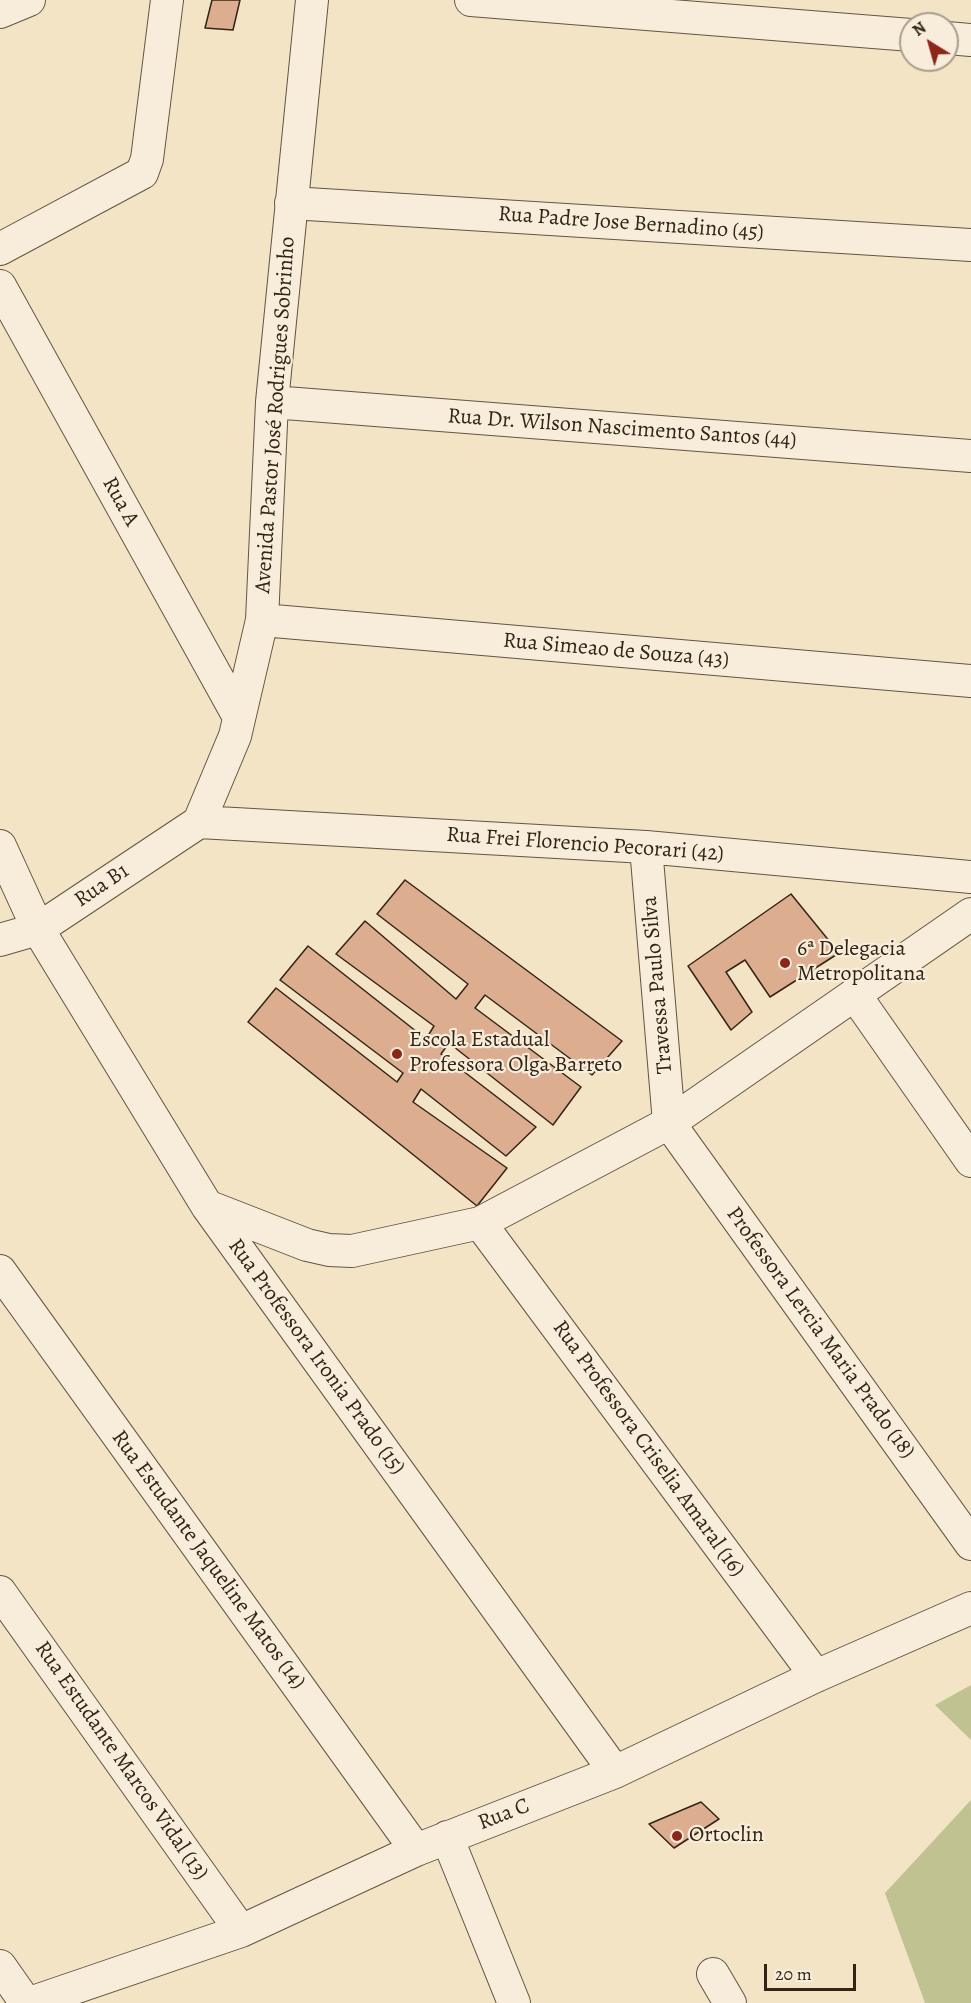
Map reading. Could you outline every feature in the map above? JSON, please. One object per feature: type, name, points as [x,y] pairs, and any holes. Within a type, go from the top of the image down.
[{"type":"street","points":[[0,12],[29,0]]},
{"type":"street","points":[[0,249],[142,173],[147,159],[166,0]]},
{"type":"street","name":"Avenida Pastor José Rodrigues Sobrinho","points":[[199,822],[235,736],[262,620],[272,402],[312,0]]},
{"type":"street","points":[[471,0],[899,34]]},
{"type":"street","name":"Rua Padre Jose Bernadino (45)","points":[[291,203],[971,245]]},
{"type":"street","name":"Rua A","points":[[0,286],[239,717]]},
{"type":"street","name":"Rua Dr. Wilson Nascimento Santos (44)","points":[[272,402],[971,456]]},
{"type":"street","name":"Rua Simeao de Souza (43)","points":[[262,620],[971,681]]},
{"type":"street","name":"Rua Frei Florencio Pecorari (42)","points":[[199,822],[646,848],[971,877]]},
{"type":"street","name":"Rua B1","points":[[0,940],[38,929],[199,822]]},
{"type":"street","name":"Rua Professora Ironia Prado (15)","points":[[0,846],[38,929],[207,1206],[615,1772]]},
{"type":"street","name":"Travessa Paulo Silva","points":[[646,848],[669,1123]]},
{"type":"street","points":[[207,1206],[307,1245],[329,1250],[352,1251],[480,1223],[669,1123],[971,914]]},
{"type":"street","points":[[855,995],[971,1161]]},
{"type":"street","name":"Professora Lercia Maria Prado (18)","points":[[669,1123],[971,1544]]},
{"type":"street","name":"Rua Professora Criselia Amaral (16)","points":[[480,1223],[816,1676]]},
{"type":"street","name":"Rua Estudante Jaqueline Matos (14)","points":[[0,1271],[416,1850]]},
{"type":"street","name":"Rua Estudante Marcos Vidal (13)","points":[[0,1592],[241,1930]]},
{"type":"street","name":"Rua C","points":[[28,2003],[241,1930],[416,1850],[615,1772],[816,1676],[971,1608]]},
{"type":"street","points":[[447,1837],[514,2003]]},
{"type":"street","points":[[0,1966],[28,2003]]},
{"type":"street","points":[[713,1974],[730,2003]]},
{"type":"green space","points":[[971,1685],[971,1740],[935,1705]]},
{"type":"green space","points":[[971,1800],[971,2003],[925,2003],[885,1893]]},
{"type":"building","points":[[212,0],[240,0],[233,30],[205,28]]},
{"type":"building","points":[[405,880],[622,1041],[592,1075],[485,995],[475,1008],[581,1087],[553,1125],[449,1043],[441,1054],[536,1127],[506,1156],[421,1089],[413,1102],[507,1168],[477,1206],[248,1022],[276,988],[397,1082],[403,1073],[280,980],[308,946],[426,1039],[434,1026],[336,954],[365,921],[456,999],[468,984],[377,914]]},
{"type":"building","name":"6ª Delegacia Metropolitana","points":[[791,894],[839,953],[770,997],[745,960],[726,972],[752,1012],[731,1030],[688,966]]},
{"type":"building","name":"Ortoclin","points":[[701,1802],[719,1819],[674,1848],[649,1824]]},
{"type":"place","name":"6ª Delegacia Metropolitana","points":[[785,963]]},
{"type":"place","name":"Escola Estadual Professora Olga Barreto","points":[[397,1054]]},
{"type":"place","name":"Ortoclin","points":[[677,1836]]}]
